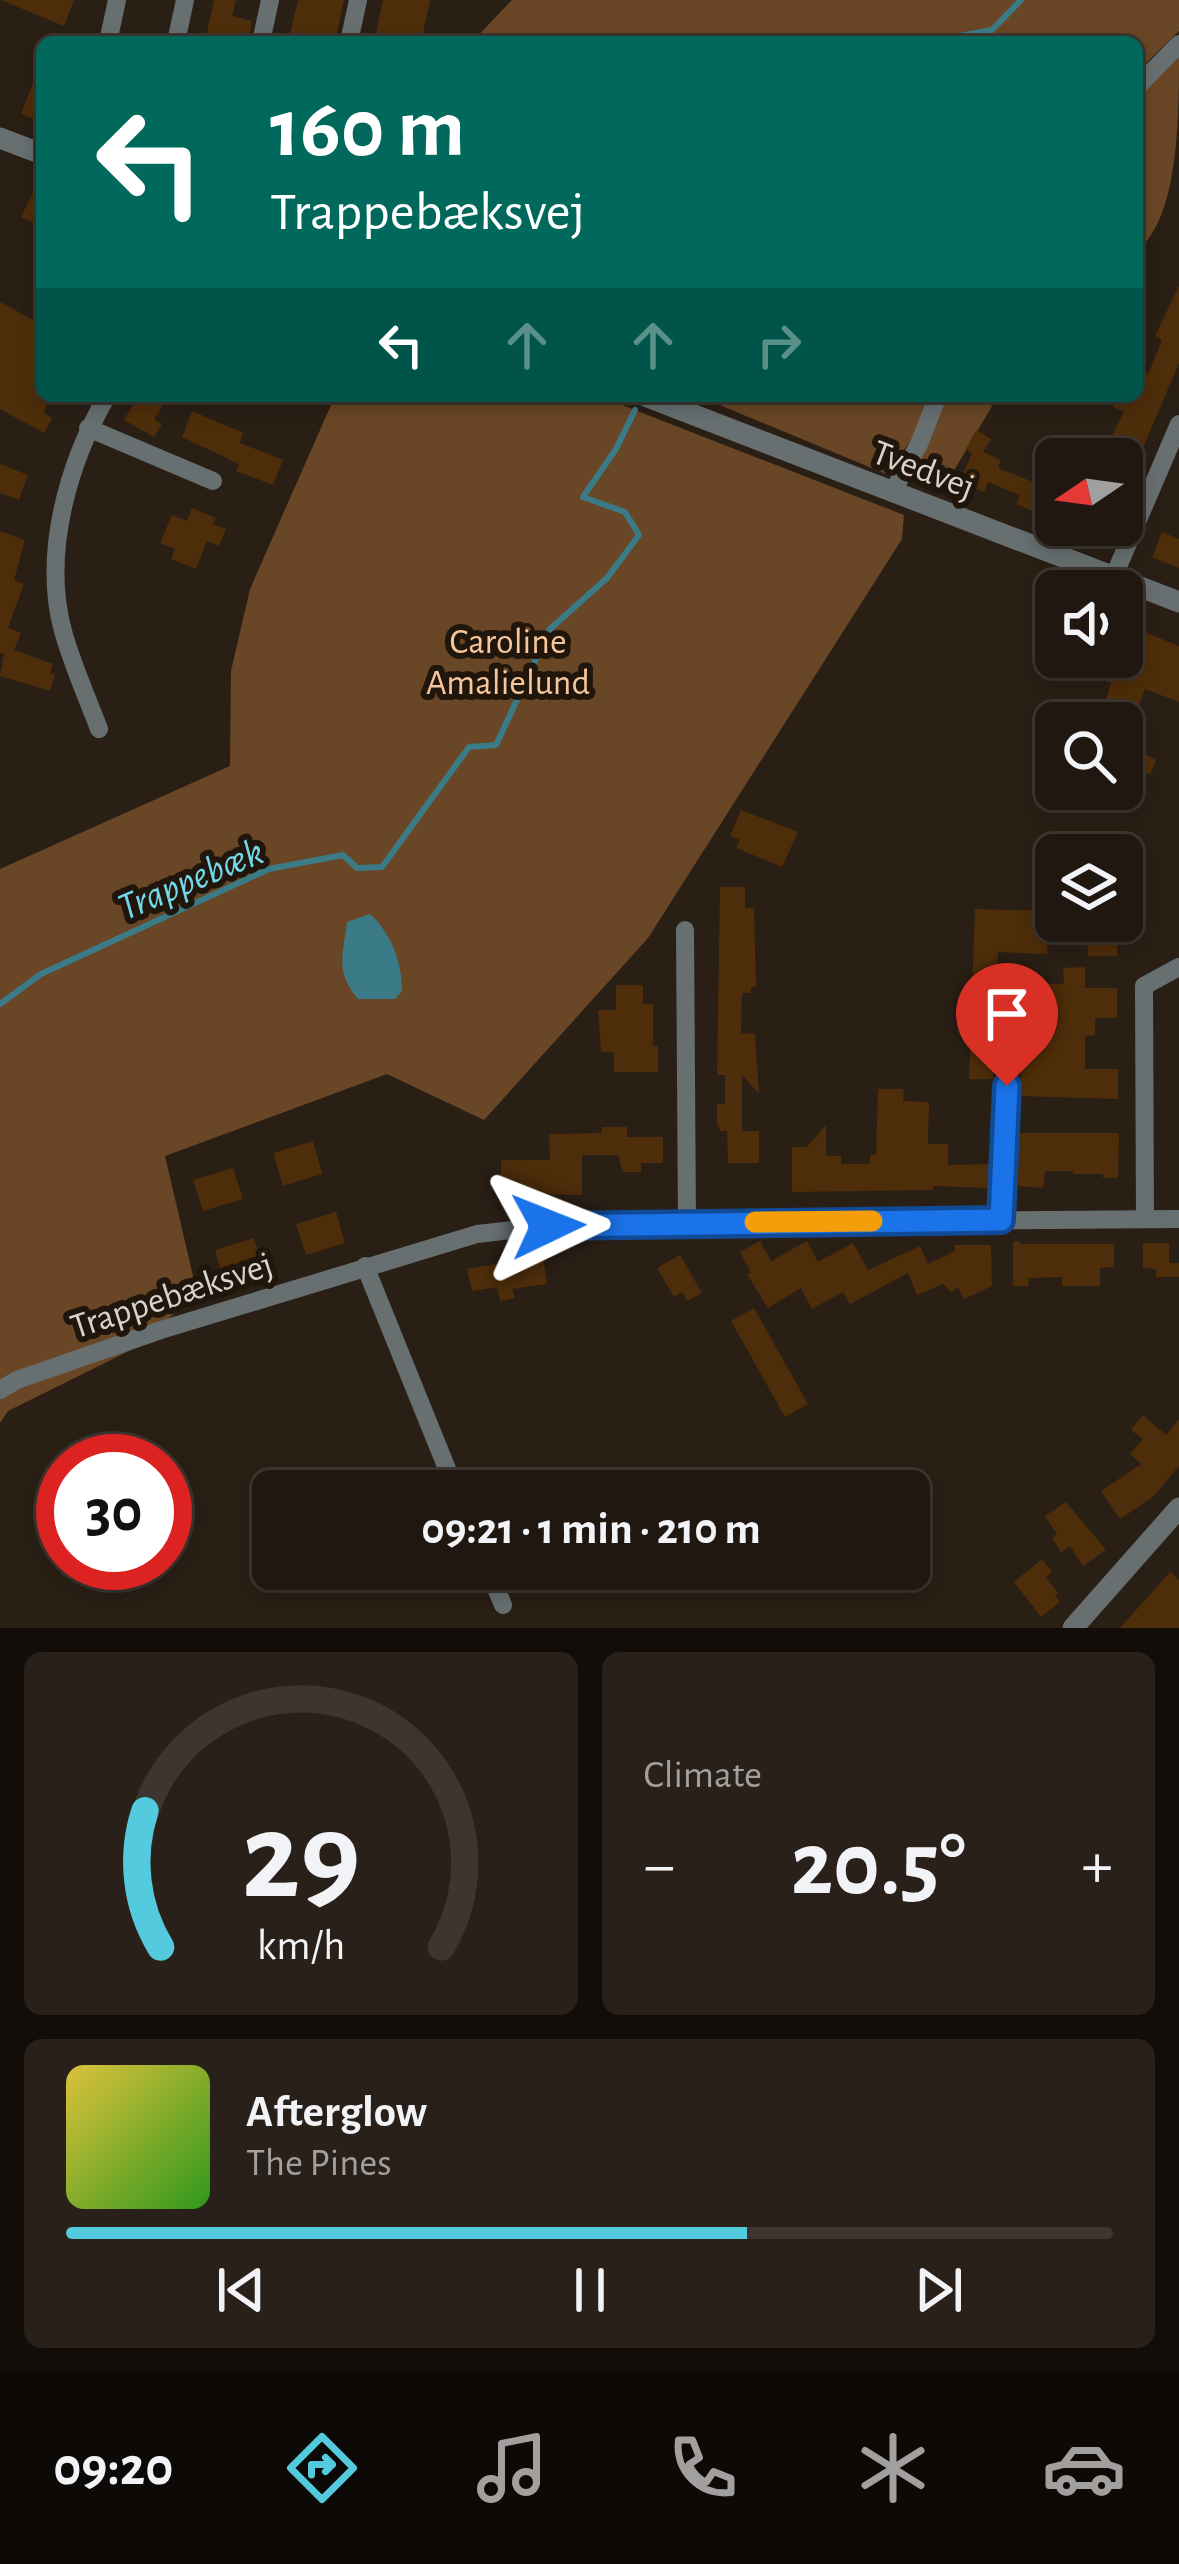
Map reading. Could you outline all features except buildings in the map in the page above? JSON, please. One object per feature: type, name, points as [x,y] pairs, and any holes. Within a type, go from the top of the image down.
[{"type":"street","points":[[109,36],[117,0]]},
{"type":"street","points":[[177,36],[185,0]]},
{"type":"street","points":[[262,36],[270,0]]},
{"type":"street","points":[[350,36],[358,0]]},
{"type":"street","points":[[1143,81],[1179,44]]},
{"type":"street","points":[[0,138],[36,152]]},
{"type":"street","points":[[99,729],[62,628],[57,566],[62,507],[88,428],[103,402]]},
{"type":"street","name":"Tvedvej","points":[[661,402],[1099,570]]},
{"type":"street","points":[[893,490],[936,402]]},
{"type":"street","points":[[1117,570],[1179,424]]},
{"type":"street","points":[[88,428],[214,481]]},
{"type":"street","name":"Tvedvej","points":[[1143,588],[1179,602]]},
{"type":"street","points":[[685,930],[687,1223]]},
{"type":"street","points":[[1145,1219],[1144,986],[1179,967]]},
{"type":"street","points":[[1001,1220],[1011,996]]},
{"type":"street","name":"Trappebæksvej","points":[[0,1390],[161,1330],[477,1234],[548,1226],[687,1223],[1179,1219]]},
{"type":"street","points":[[364,1266],[447,1470]]},
{"type":"street","points":[[1073,1628],[1179,1508]]},
{"type":"street","points":[[497,1590],[503,1605]]},
{"type":"green space","points":[[512,0],[1179,0],[1179,31],[1143,66],[1143,36],[478,36]]},
{"type":"green space","points":[[1179,54],[1177,135],[1169,190],[1161,215],[1143,244],[1143,91]]},
{"type":"green space","name":"Caroline Amalielund","points":[[332,402],[614,402],[904,515],[902,539],[648,938],[484,1120],[387,1074],[165,1156],[197,1293],[137,1347],[8,1411],[0,1423],[0,869],[230,766],[231,671],[250,589]]},
{"type":"green space","points":[[712,402],[928,402],[913,438],[886,474]]},
{"type":"green space","points":[[940,402],[994,402],[946,484],[908,476]]},
{"type":"water","points":[[370,914],[389,939],[400,969],[402,991],[395,999],[358,999],[343,971],[347,922]]},
{"type":"waterway","name":"Trappebæk","points":[[959,36],[992,30],[1021,0]]},
{"type":"waterway","name":"Trappebæk","points":[[0,1004],[41,974],[269,869],[343,855],[357,868],[382,867],[469,747],[496,745],[550,629],[607,578],[639,535],[625,512],[583,497],[616,449],[635,410]]},
{"type":"slow traffic","points":[[755,1222],[872,1221]]},
{"type":"route","points":[[548,1226],[1001,1220],[1007,1086]]}]
